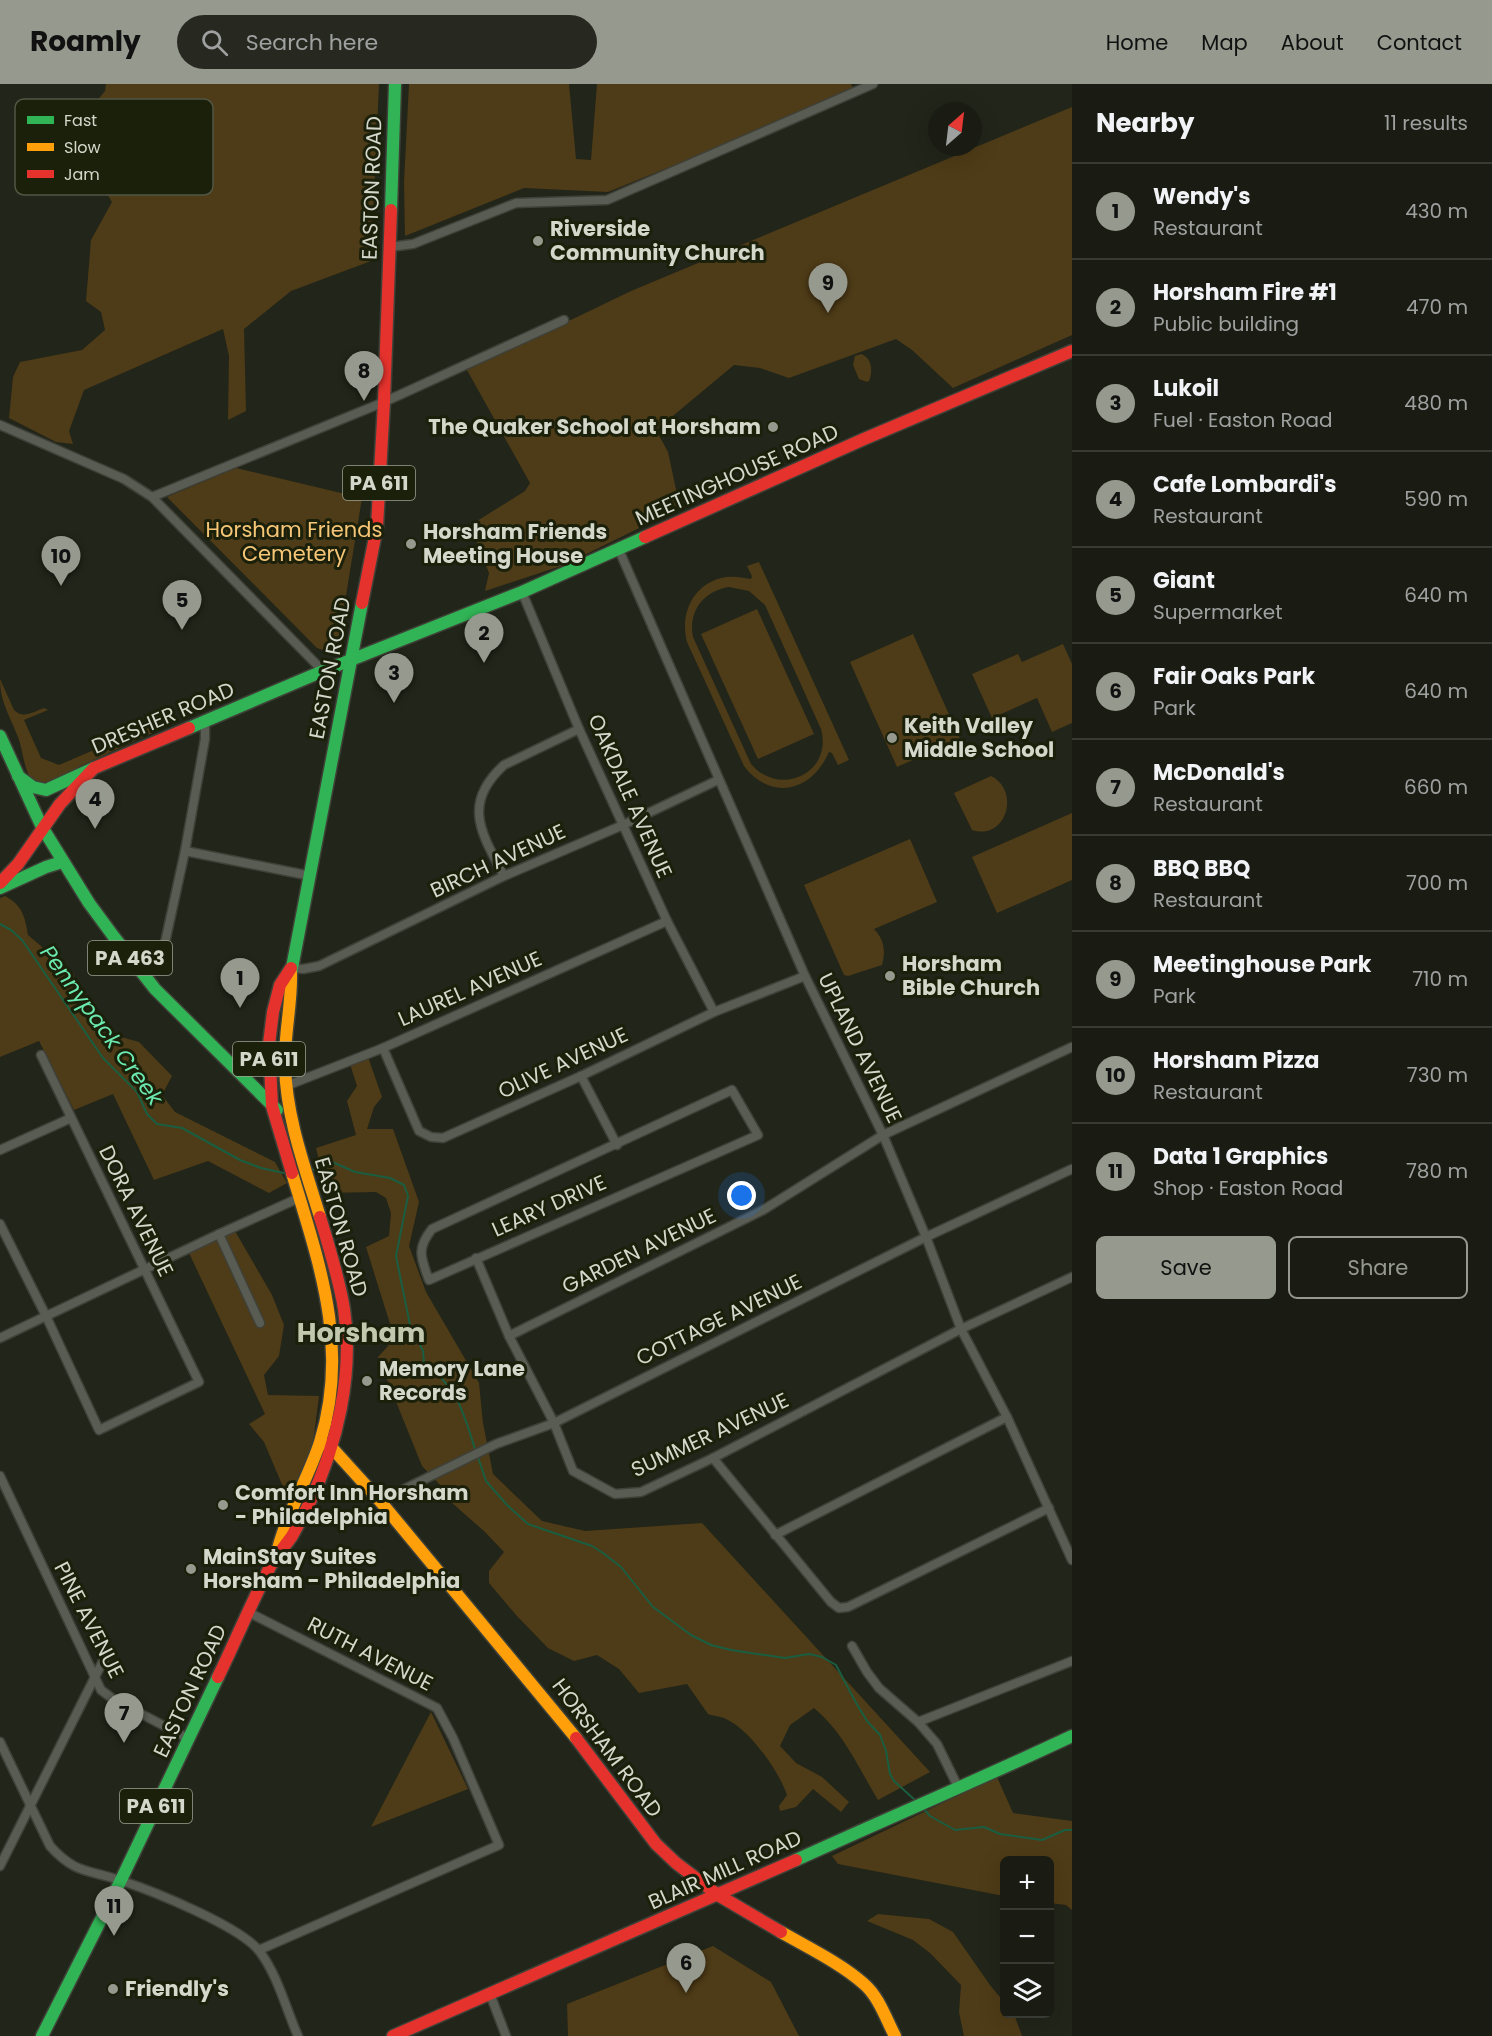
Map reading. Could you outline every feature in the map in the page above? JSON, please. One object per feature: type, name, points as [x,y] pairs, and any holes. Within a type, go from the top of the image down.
[{"type":"main road","name":"EASTON ROAD","points":[[276,1556],[293,1534],[332,1448],[345,1377],[347,1332],[338,1278],[293,1126],[286,1086],[285,1049],[293,987],[291,968],[377,527],[384,402],[395,84]]},
{"type":"main road","name":"MEETINGHOUSE ROAD","points":[[351,661],[522,592],[864,439],[1072,351]]},
{"type":"main road","name":"DRESHER ROAD","points":[[0,886],[42,827],[75,786],[94,768],[351,661]]},
{"type":"main road","name":"PA 463","points":[[0,736],[42,827],[89,903],[155,989],[293,1126]]},
{"type":"main road","points":[[16,773],[33,787],[42,790],[52,788],[83,771],[94,768]]},
{"type":"main road","points":[[0,886],[20,880],[51,864],[62,862]]},
{"type":"main road","name":"EASTON ROAD","points":[[42,2036],[121,1880],[276,1556],[284,1529],[320,1442],[329,1399],[332,1332],[324,1282],[272,1106],[269,1053],[273,1012],[280,985],[291,968]]},
{"type":"main road","name":"HORSHAM ROAD","points":[[320,1442],[332,1448],[380,1501],[561,1718],[656,1844],[717,1895],[827,1959],[864,1984],[875,1997],[895,2036]]},
{"type":"main road","name":"BLAIR MILL ROAD","points":[[393,2036],[897,1814],[959,1789],[1072,1736]]},
{"type":"street","points":[[390,247],[413,244],[516,203],[607,200],[873,84]]},
{"type":"street","points":[[152,497],[384,402],[564,320]]},
{"type":"street","points":[[0,424],[124,479],[152,497],[323,671]]},
{"type":"street","name":"UPLAND AVENUE","points":[[619,550],[805,976],[883,1135],[926,1237],[961,1329],[1007,1417],[1072,1560]]},
{"type":"street","name":"OAKDALE AVENUE","points":[[522,592],[579,729],[666,921],[714,1012]]},
{"type":"street","points":[[145,976],[161,961],[185,851],[205,739],[206,721]]},
{"type":"street","points":[[504,876],[481,831],[478,814],[486,787],[494,774],[504,765],[579,729]]},
{"type":"street","name":"BIRCH AVENUE","points":[[291,968],[303,969],[319,966],[504,876],[623,825],[718,780]]},
{"type":"street","points":[[185,851],[310,876]]},
{"type":"street","name":"LAUREL AVENUE","points":[[286,1086],[383,1048],[666,921]]},
{"type":"street","name":"OLIVE AVENUE","points":[[383,1048],[419,1131],[431,1137],[443,1138],[582,1076],[714,1012],[805,976]]},
{"type":"street","name":"GARDEN AVENUE","points":[[509,1336],[763,1210],[883,1135],[1072,1047]]},
{"type":"street","name":"DORA AVENUE","points":[[41,1055],[199,1382],[99,1430],[46,1316]]},
{"type":"street","name":"LEARY DRIVE","points":[[582,1076],[617,1144]]},
{"type":"street","name":"LEARY DRIVE","points":[[732,1090],[758,1135],[476,1258],[429,1280],[420,1256],[423,1241],[432,1229],[732,1090]]},
{"type":"street","points":[[0,1150],[71,1118]]},
{"type":"street","name":"COTTAGE AVENUE","points":[[380,1501],[496,1444],[554,1423],[926,1237],[1072,1169]]},
{"type":"street","points":[[0,1338],[219,1233],[299,1198]]},
{"type":"street","points":[[0,1224],[46,1316]]},
{"type":"street","points":[[219,1233],[260,1323]]},
{"type":"street","name":"SUMMER AVENUE","points":[[476,1258],[509,1336],[554,1423],[573,1471],[615,1494],[641,1492],[713,1458],[961,1329],[1072,1277]]},
{"type":"street","points":[[775,1535],[1007,1417]]},
{"type":"street","points":[[713,1458],[831,1602],[839,1608],[848,1607],[1049,1508]]},
{"type":"street","name":"PINE AVENUE","points":[[0,1476],[101,1690],[113,1699],[189,1739]]},
{"type":"street","name":"RUTH AVENUE","points":[[248,1612],[437,1708],[453,1738],[499,1845],[259,1950]]},
{"type":"street","points":[[852,1646],[879,1688],[918,1722],[937,1744],[959,1789]]},
{"type":"street","points":[[0,1866],[106,1653]]},
{"type":"street","points":[[918,1722],[1072,1660]]},
{"type":"street","points":[[0,1742],[50,1846],[60,1857],[77,1869],[121,1880],[177,1902],[252,1943],[259,1950],[275,1980],[298,2036]]},
{"type":"street","points":[[490,1994],[506,2036]]},
{"type":"green space","points":[[106,84],[379,84],[371,261],[291,291],[244,329],[246,411],[228,420],[229,356],[223,329],[84,390],[69,431],[73,444],[56,442],[9,418],[13,377],[20,362],[82,350],[105,330],[101,312],[86,301],[91,240],[112,202],[108,195],[213,195],[213,99],[98,99],[105,91]]},
{"type":"green space","points":[[409,84],[569,84],[576,159],[591,160],[597,84],[851,84],[855,92],[608,192],[524,188],[405,236],[404,182]]},
{"type":"green space","points":[[1072,107],[1072,335],[953,388],[912,350],[896,339],[789,378],[760,368],[734,365],[656,430],[668,452],[680,508],[564,565],[485,591],[489,573],[472,530],[477,521],[525,491],[530,483],[467,370],[631,291],[955,156],[982,156],[982,145]]},
{"type":"green space","points":[[861,354],[871,365],[867,382],[859,379],[853,365],[855,356]]},
{"type":"green space","name":"Horsham Friends Cemetery","points":[[236,468],[362,498],[339,638],[330,649],[317,648],[167,497]]},
{"type":"green space","points":[[759,562],[849,760],[838,765],[832,753],[829,752],[813,775],[791,787],[779,788],[767,785],[755,778],[744,766],[687,642],[685,620],[698,591],[716,580],[727,577],[751,579],[752,576],[747,566]],"holes":[[[729,587],[749,591],[765,605],[821,729],[823,745],[819,758],[812,768],[801,776],[789,779],[776,779],[763,774],[751,764],[693,637],[695,611],[705,598],[720,589]]]},
{"type":"green space","points":[[757,609],[814,734],[758,759],[701,634]]},
{"type":"green space","points":[[913,634],[960,739],[897,767],[850,662]]},
{"type":"green space","points":[[1063,644],[1072,664],[1072,723],[1052,732],[1037,698],[992,718],[972,674],[1018,654],[1022,662]]},
{"type":"green space","points":[[0,679],[17,713],[28,714],[44,708],[48,710],[24,720],[41,758],[59,765],[159,722],[157,716],[162,714],[163,722],[157,731],[78,767],[54,782],[40,785],[30,777],[24,762],[18,737],[4,702]]},
{"type":"green space","points":[[991,776],[1000,783],[1005,792],[1007,803],[1005,813],[1001,822],[994,828],[984,831],[972,830],[954,793]]},
{"type":"green space","points":[[1072,813],[1072,880],[997,913],[972,857]]},
{"type":"green space","points":[[910,839],[937,902],[874,929],[883,946],[882,965],[848,976],[844,975],[804,885]]},
{"type":"green space","points":[[5,896],[22,912],[28,935],[74,974],[75,998],[92,1029],[139,1042],[172,1076],[162,1095],[175,1112],[275,1162],[287,1183],[269,1193],[208,1161],[154,1180],[113,1094],[74,1110],[39,1041],[0,1057],[0,898]]},
{"type":"green space","points":[[368,1057],[382,1097],[374,1107],[367,1129],[393,1129],[419,1202],[409,1246],[426,1292],[479,1383],[483,1423],[493,1474],[542,1521],[585,1531],[702,1523],[930,1772],[878,1800],[842,1739],[814,1708],[790,1725],[780,1746],[796,1763],[822,1777],[849,1802],[841,1812],[813,1789],[796,1807],[780,1811],[779,1806],[787,1795],[777,1774],[762,1752],[735,1724],[724,1718],[708,1714],[687,1684],[639,1693],[619,1669],[597,1655],[574,1661],[548,1648],[489,1583],[489,1571],[504,1552],[451,1502],[442,1487],[422,1466],[378,1357],[388,1346],[391,1327],[366,1247],[389,1236],[391,1213],[386,1198],[376,1192],[327,1193],[316,1148],[356,1135],[347,1101],[357,1086],[350,1064]]},
{"type":"green space","points":[[235,1231],[272,1295],[284,1325],[279,1356],[264,1375],[268,1395],[319,1396],[313,1443],[301,1477],[286,1494],[264,1442],[249,1424],[265,1414],[189,1253]]},
{"type":"green space","points":[[431,1712],[468,1789],[371,1827]]},
{"type":"green space","points":[[997,1777],[1013,1813],[1072,1821],[1072,1910],[1066,1905],[1054,1904],[1054,1856],[1000,1856],[1000,1895],[838,1864],[832,1856]]},
{"type":"green space","points":[[878,1914],[929,1919],[953,1932],[1000,1997],[1000,2018],[1015,2018],[1022,2036],[964,2036],[959,2012],[961,1985],[930,1953],[913,1940],[867,1921]]},
{"type":"green space","points":[[713,1946],[771,1982],[799,2036],[568,2036],[567,2004]]},
{"type":"waterway","name":"Pennypack Creek","points":[[0,924],[22,940],[103,1058],[137,1092],[147,1114],[157,1124],[182,1128],[240,1160],[284,1173]]},
{"type":"waterway","name":"Pennypack Creek","points":[[313,1170],[330,1161],[355,1172],[390,1178],[404,1185],[408,1196],[396,1256],[410,1325],[423,1351],[424,1363],[445,1382],[458,1402],[476,1452]]},
{"type":"waterway","name":"Pennypack Creek","points":[[478,1457],[486,1481],[528,1524],[592,1546],[603,1553],[621,1567],[653,1607],[691,1635],[711,1645],[731,1650],[785,1658],[809,1654],[822,1657],[836,1665],[867,1721],[880,1735],[894,1781],[916,1801]]},
{"type":"waterway","name":"Pennypack Creek","points":[[922,1807],[930,1816],[955,1830],[984,1827],[1000,1834],[1042,1840],[1065,1830],[1072,1830]]},
{"type":"traffic: fast","points":[[391,210],[395,84]]},
{"type":"traffic: fast","points":[[189,728],[323,671],[522,592],[645,537]]},
{"type":"traffic: fast","points":[[291,973],[362,603]]},
{"type":"traffic: fast","points":[[0,736],[42,827],[89,903],[114,937],[155,989],[277,1110]]},
{"type":"traffic: fast","points":[[18,776],[33,787],[46,790],[94,768]]},
{"type":"traffic: fast","points":[[0,888],[62,862]]},
{"type":"traffic: fast","points":[[42,2036],[121,1880],[218,1677]]},
{"type":"traffic: fast","points":[[796,1860],[1072,1736]]},
{"type":"traffic: slow","points":[[291,973],[285,1053],[286,1084],[297,1142],[320,1217]]},
{"type":"traffic: slow","points":[[278,1549],[320,1442],[329,1407],[332,1373],[331,1339],[321,1273],[292,1173]]},
{"type":"traffic: slow","points":[[324,1444],[332,1448],[380,1501],[576,1738]]},
{"type":"traffic: slow","points":[[781,1932],[835,1963],[864,1984],[878,2002],[895,2036]]},
{"type":"traffic: jam","points":[[362,603],[377,527],[391,210]]},
{"type":"traffic: jam","points":[[645,537],[864,439],[1072,351]]},
{"type":"traffic: jam","points":[[0,883],[18,864],[60,804],[94,768],[189,728]]},
{"type":"traffic: jam","points":[[291,968],[280,985],[273,1012],[269,1044],[272,1106],[292,1173]]},
{"type":"traffic: jam","points":[[218,1677],[271,1565],[292,1536],[309,1504],[328,1458],[341,1409],[345,1384],[347,1334],[337,1274],[320,1217]]},
{"type":"traffic: jam","points":[[576,1738],[656,1844],[676,1863],[718,1895],[781,1932]]},
{"type":"traffic: jam","points":[[393,2036],[796,1860]]},
{"type":"place","name":"Riverside Community Church","points":[[538,241]]},
{"type":"place","name":"Meetinghouse Park","points":[[828,313]]},
{"type":"place","name":"BBQ BBQ","points":[[364,401]]},
{"type":"place","name":"The Quaker School at Horsham","points":[[773,427]]},
{"type":"place","name":"Horsham Friends Meeting House","points":[[411,544]]},
{"type":"place","name":"Horsham Pizza","points":[[61,586]]},
{"type":"place","name":"Giant","points":[[182,630]]},
{"type":"place","name":"Horsham Fire #1","points":[[484,663]]},
{"type":"place","name":"Lukoil","points":[[394,703]]},
{"type":"place","name":"Keith Valley Middle School","points":[[892,738]]},
{"type":"place","name":"Cafe Lombardi's","points":[[95,829]]},
{"type":"place","name":"Horsham Bible Church","points":[[890,976]]},
{"type":"place","name":"Wendy's","points":[[240,1008]]},
{"type":"place","name":"Memory Lane Records","points":[[367,1381]]},
{"type":"place","name":"Comfort Inn Horsham - Philadelphia","points":[[223,1505]]},
{"type":"place","name":"MainStay Suites Horsham - Philadelphia","points":[[191,1569]]},
{"type":"place","name":"McDonald's","points":[[124,1743]]},
{"type":"place","name":"Data 1 Graphics","points":[[114,1936]]},
{"type":"place","name":"Friendly's","points":[[113,1989]]},
{"type":"place","name":"Fair Oaks Park","points":[[686,1993]]},
{"type":"district","name":"Horsham","points":[[361,1333]]}]
